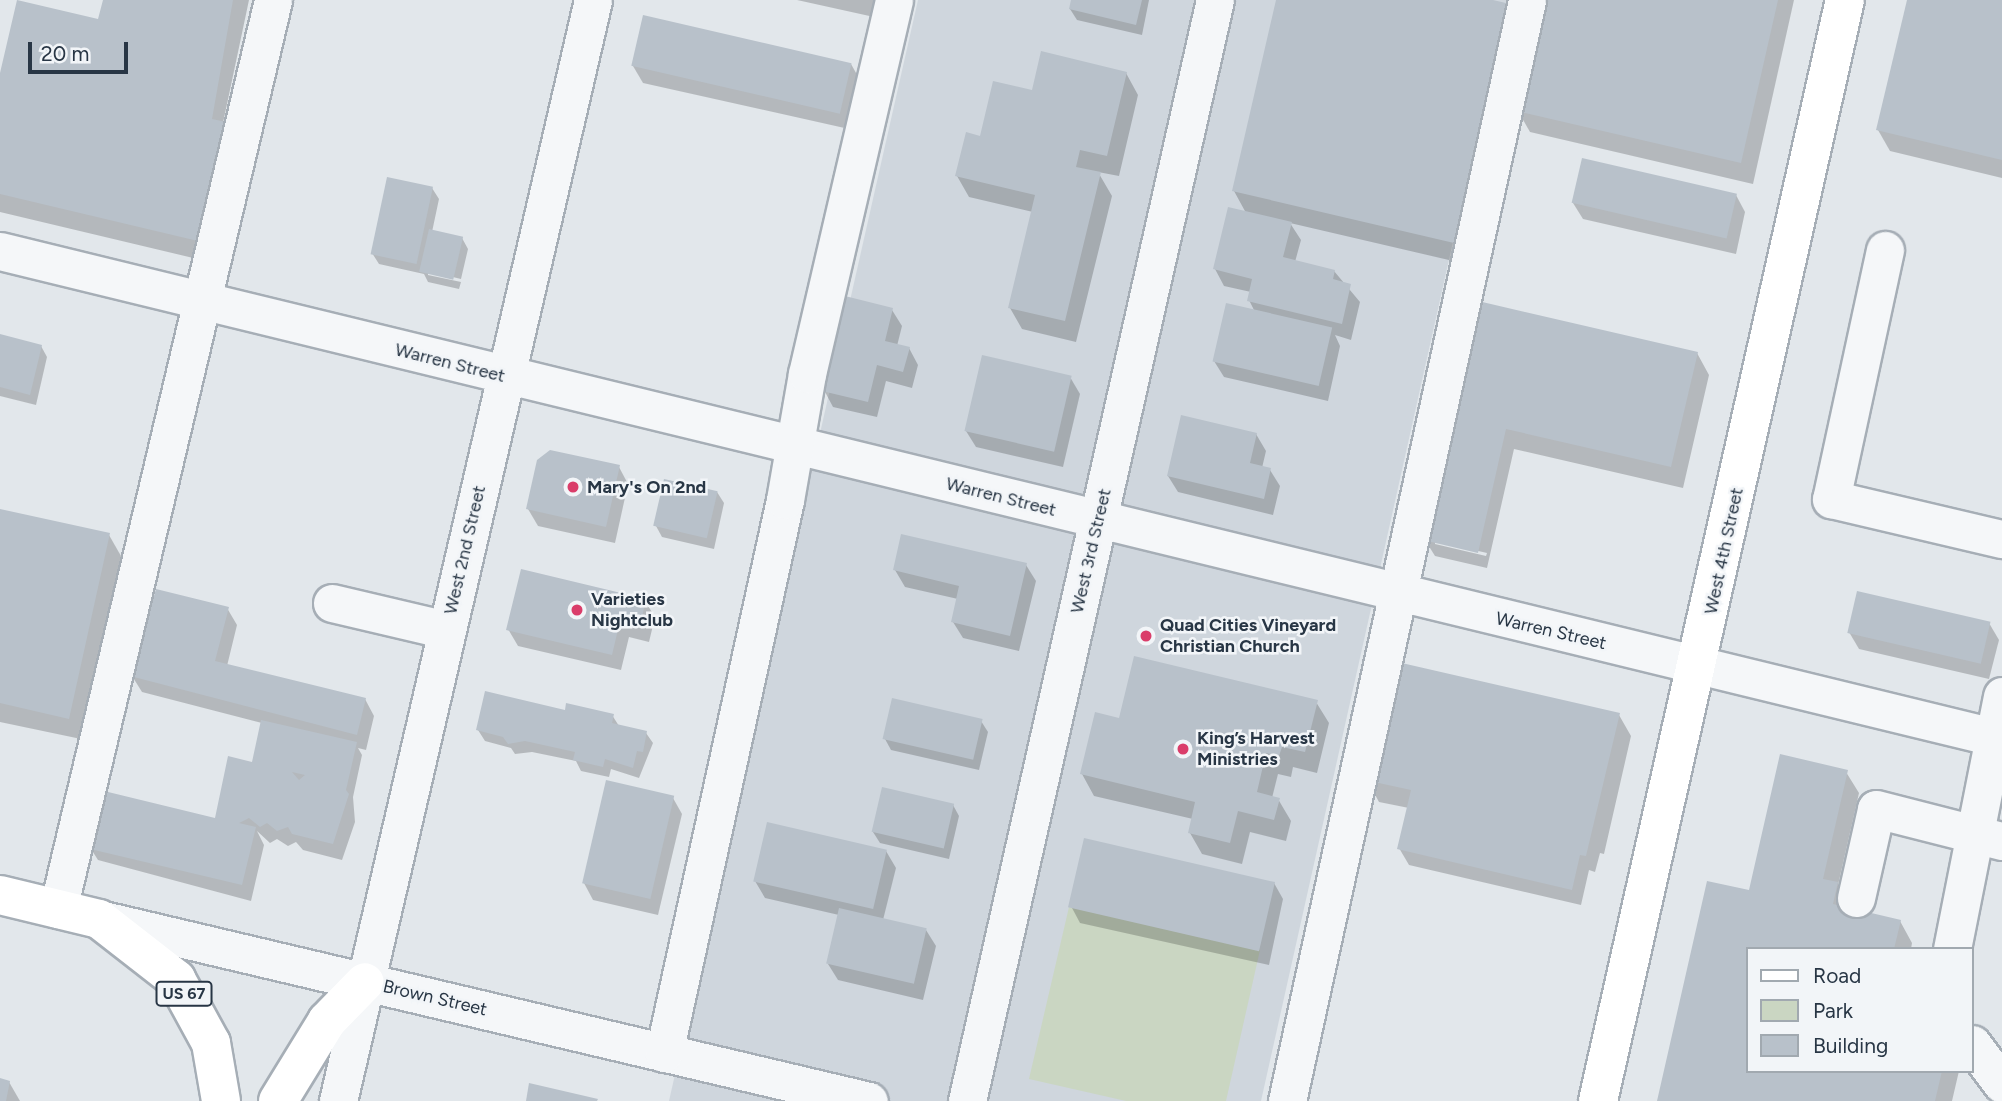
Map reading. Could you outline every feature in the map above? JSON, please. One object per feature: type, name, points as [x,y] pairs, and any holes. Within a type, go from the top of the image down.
[{"type":"main road","name":"West 4th Street","points":[[1598,1101],[1699,666],[1845,0]]},
{"type":"main road","name":"Brown Street","points":[[0,895],[99,919]]},
{"type":"main road","name":"US 67","points":[[99,919],[176,979],[211,1043],[221,1101]]},
{"type":"main road","points":[[278,1101],[327,1021],[365,982]]},
{"type":"street","points":[[58,909],[199,301],[273,0]]},
{"type":"street","name":"West 2nd Street","points":[[338,1101],[593,0]]},
{"type":"street","points":[[664,1053],[795,446],[807,374],[894,0]]},
{"type":"street","name":"West 3rd Street","points":[[967,1101],[1215,0]]},
{"type":"street","points":[[1287,1101],[1527,0]]},
{"type":"street","points":[[1885,250],[1831,499],[2002,539]]},
{"type":"street","name":"Warren Street","points":[[0,251],[1396,595],[1997,738]]},
{"type":"street","points":[[332,603],[447,630]]},
{"type":"street","points":[[1953,947],[1988,837],[2002,696]]},
{"type":"street","points":[[1856,898],[1877,808],[1988,837]]},
{"type":"street","name":"Brown Street","points":[[99,919],[869,1101]]},
{"type":"street","points":[[1974,1047],[2002,1084]]},
{"type":"shaded area","points":[[918,0],[1507,0],[1261,1101],[669,1101]]},
{"type":"green space","points":[[1069,907],[1260,950],[1226,1101],[1126,1101],[1029,1079]]},
{"type":"building","points":[[17,0],[98,19],[103,0],[233,0],[212,119],[226,122],[198,241],[0,194],[0,73]]},
{"type":"building","points":[[1071,0],[1142,0],[1136,25],[1069,9]]},
{"type":"building","points":[[1276,0],[1493,0],[1510,4],[1454,243],[1232,191]]},
{"type":"building","points":[[1542,0],[1778,0],[1741,163],[1516,111]]},
{"type":"building","points":[[1907,0],[2002,0],[2002,160],[1876,130]]},
{"type":"building","points":[[643,15],[852,63],[840,114],[631,66]]},
{"type":"building","points":[[1041,51],[1127,72],[1107,156],[1080,150],[1076,167],[1101,172],[1065,321],[1008,308],[1035,195],[955,176],[966,132],[980,136],[993,81],[1032,90]]},
{"type":"building","points":[[1582,158],[1737,194],[1727,239],[1572,203]]},
{"type":"building","points":[[387,177],[433,187],[417,264],[371,254]]},
{"type":"building","points":[[1228,207],[1292,222],[1283,257],[1335,270],[1333,279],[1351,284],[1342,324],[1247,301],[1252,279],[1213,269]]},
{"type":"building","points":[[429,229],[463,237],[453,280],[419,272]]},
{"type":"building","points":[[845,296],[893,308],[885,341],[910,347],[903,372],[877,365],[868,402],[822,391]]},
{"type":"building","points":[[1478,301],[1698,352],[1671,467],[1506,429],[1478,553],[1423,540]]},
{"type":"building","points":[[1226,303],[1332,328],[1319,386],[1213,361]]},
{"type":"building","points":[[0,334],[42,345],[30,395],[0,387]]},
{"type":"building","points":[[982,355],[1072,376],[1054,452],[964,431]]},
{"type":"building","points":[[1181,415],[1257,433],[1250,463],[1271,468],[1264,499],[1167,476]]},
{"type":"building","name":"Mary's On 2nd","points":[[550,450],[620,465],[606,527],[526,509],[537,460]]},
{"type":"building","points":[[664,479],[718,491],[707,538],[653,526]]},
{"type":"building","points":[[0,509],[110,533],[69,719],[0,703]]},
{"type":"building","points":[[901,534],[1027,563],[1010,636],[951,622],[959,586],[893,570]]},
{"type":"building","name":"Varieties Nightclub","points":[[521,569],[646,599],[640,626],[620,621],[612,655],[506,630]]},
{"type":"building","points":[[156,589],[229,607],[215,661],[366,698],[357,735],[130,676]]},
{"type":"building","points":[[1857,591],[1990,622],[1981,664],[1847,633]]},
{"type":"building","name":"King’s Harvest Ministries","points":[[1134,656],[1318,700],[1305,752],[1282,747],[1279,756],[1266,753],[1257,792],[1280,798],[1274,820],[1238,811],[1230,843],[1188,833],[1195,802],[1080,774],[1095,712],[1119,718]]},
{"type":"building","points":[[1393,661],[1620,713],[1586,856],[1580,855],[1572,890],[1397,849],[1411,790],[1365,780]]},
{"type":"building","points":[[485,691],[565,710],[566,703],[614,714],[612,723],[647,731],[643,752],[637,751],[633,768],[605,759],[603,767],[573,760],[575,752],[525,741],[508,744],[503,737],[476,730]]},
{"type":"building","points":[[892,698],[983,719],[973,760],[883,739]]},
{"type":"building","points":[[261,720],[357,742],[346,790],[349,794],[333,844],[292,834],[288,827],[277,831],[267,823],[260,827],[249,818],[239,823],[256,827],[242,885],[90,849],[104,791],[215,818],[228,756],[252,762]],"holes":[[[292,772],[305,775],[299,780]]]},
{"type":"building","points":[[1780,754],[1848,770],[1823,879],[1838,882],[1833,904],[1901,920],[1894,947],[1746,947],[1746,1073],[1942,1073],[1935,1101],[1657,1101],[1707,881],[1749,890]]},
{"type":"building","points":[[606,780],[674,796],[650,899],[582,883]]},
{"type":"building","points":[[882,787],[954,804],[944,848],[872,832]]},
{"type":"building","points":[[767,822],[887,850],[873,909],[753,881]]},
{"type":"building","points":[[1084,838],[1275,882],[1259,951],[1068,907]]},
{"type":"building","points":[[839,908],[927,928],[914,984],[826,964]]},
{"type":"building","points":[[0,1078],[10,1081],[6,1101],[0,1101]]},
{"type":"building","points":[[529,1083],[598,1099],[526,1101]]},
{"type":"place","name":"Mary's On 2nd","points":[[573,487]]},
{"type":"place","name":"Varieties Nightclub","points":[[577,610]]},
{"type":"place","name":"Quad Cities Vineyard Christian Church","points":[[1146,636]]},
{"type":"place","name":"King’s Harvest Ministries","points":[[1183,749]]}]
